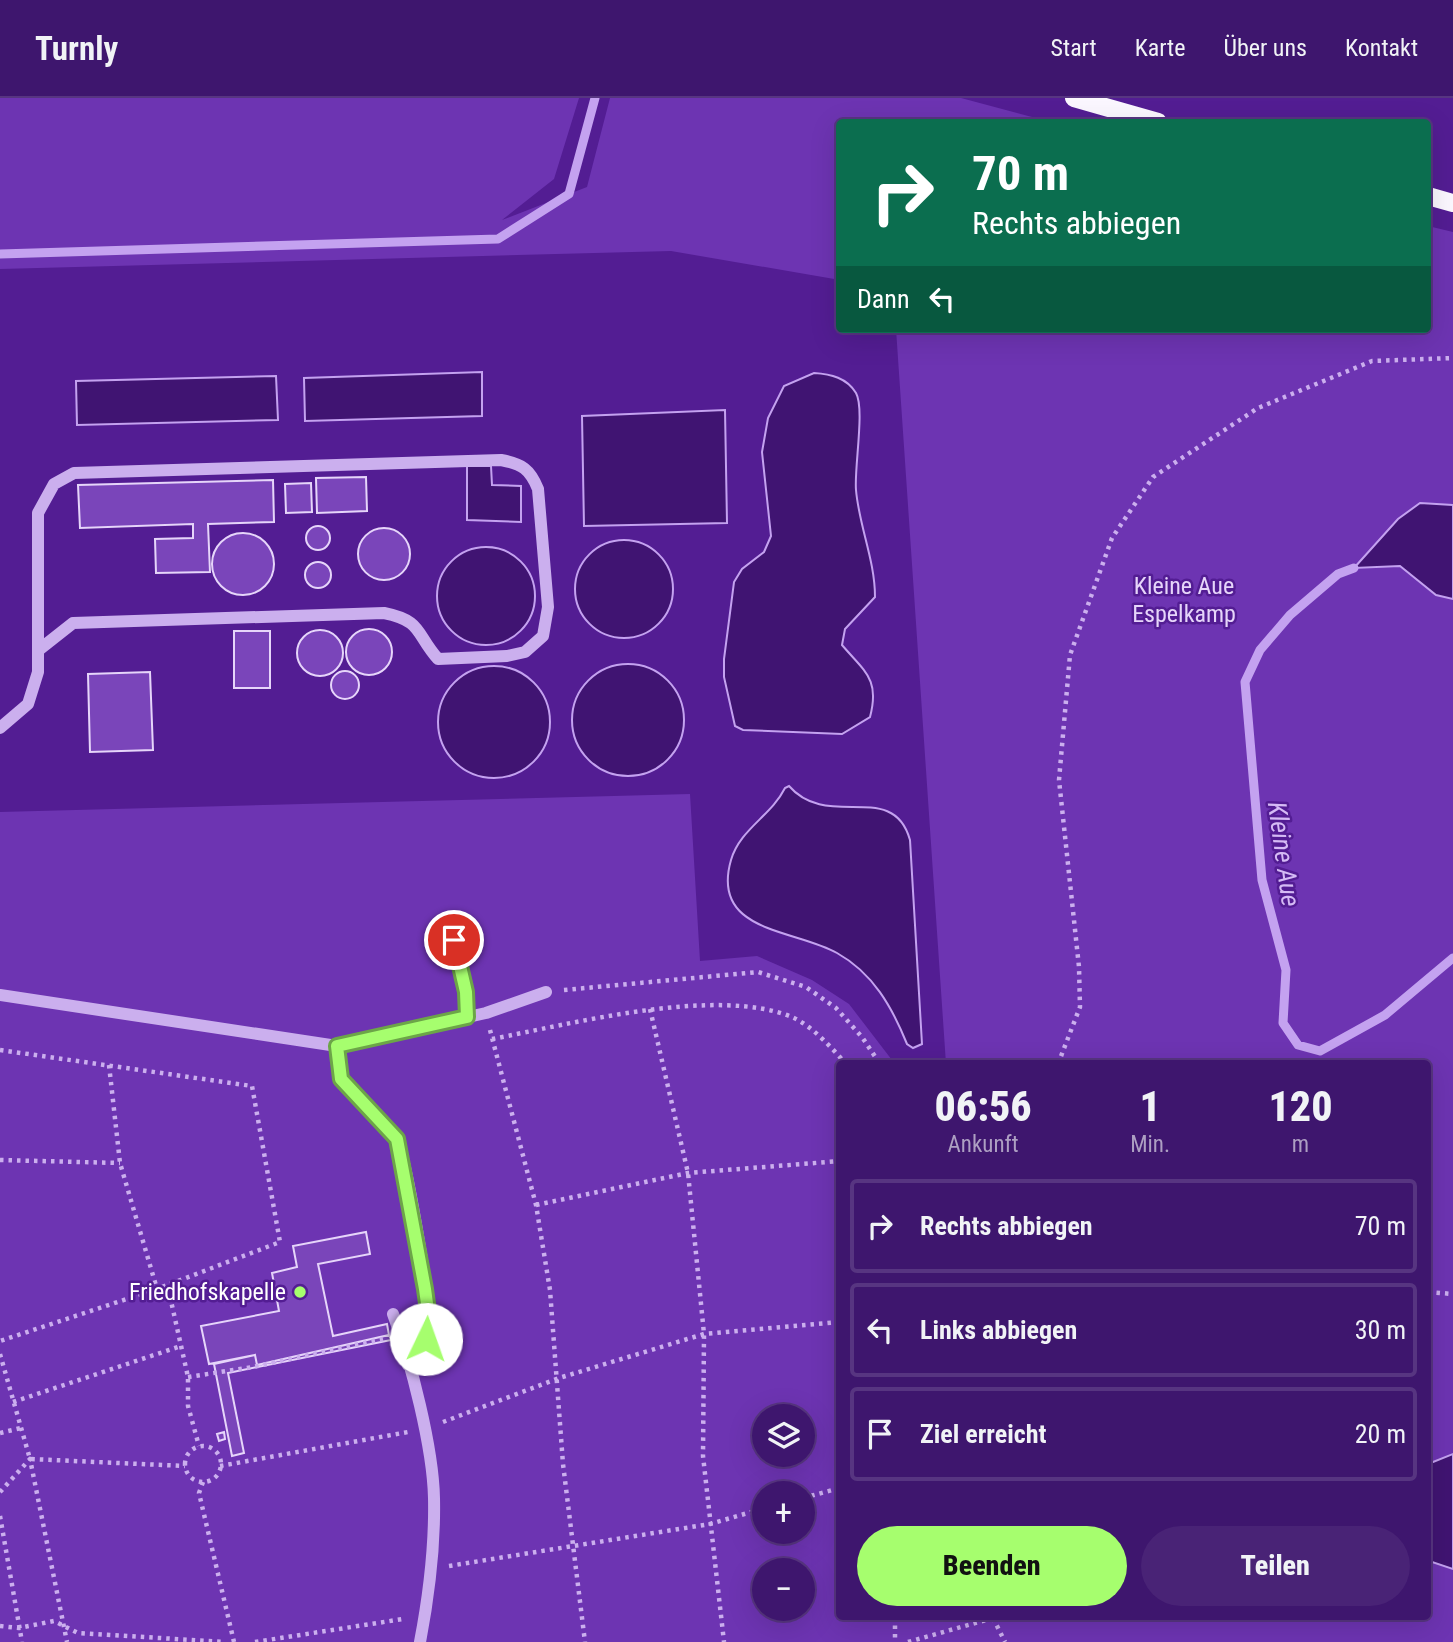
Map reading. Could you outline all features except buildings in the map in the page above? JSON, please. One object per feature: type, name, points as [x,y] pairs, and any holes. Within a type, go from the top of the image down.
[{"type":"main road","points":[[1074,98],[1148,119]]},
{"type":"main road","points":[[1431,197],[1453,203]]},
{"type":"lane","points":[[0,727],[28,704],[38,672],[38,513],[54,484],[74,473],[501,460],[520,464],[531,473],[538,489],[548,607],[543,636],[525,652],[482,658],[438,659],[425,645],[417,627],[406,618],[384,613],[73,623],[40,649]]},
{"type":"lane","points":[[454,940],[466,992],[467,1017]]},
{"type":"lane","points":[[0,995],[337,1046],[486,1013],[546,992]]},
{"type":"lane","points":[[337,1046],[341,1079],[397,1139],[417,1232],[429,1318],[421,1352],[408,1365]]},
{"type":"lane","points":[[393,1314],[401,1335],[424,1430],[434,1498],[431,1568],[420,1642]]},
{"type":"path","points":[[1060,1060],[1080,1007],[1079,967],[1059,780],[1070,655],[1112,538],[1153,477],[1258,408],[1372,361],[1453,358]]},
{"type":"path","points":[[546,992],[758,972],[806,987],[836,1008],[862,1037],[877,1060]]},
{"type":"path","points":[[492,1039],[650,1009],[760,1007],[795,1018],[827,1043],[842,1060]]},
{"type":"path","points":[[650,1009],[688,1173],[704,1334],[703,1456],[724,1642]]},
{"type":"path","points":[[486,1013],[537,1205],[550,1290],[559,1378],[563,1464],[584,1642]]},
{"type":"path","points":[[0,1050],[252,1086],[280,1242],[156,1289],[0,1341]]},
{"type":"path","points":[[109,1065],[120,1163],[156,1289]]},
{"type":"path","points":[[0,1160],[120,1163]]},
{"type":"path","points":[[537,1205],[688,1173],[836,1161]]},
{"type":"path","points":[[156,1289],[169,1292],[188,1377],[188,1406],[199,1446]]},
{"type":"path","points":[[1431,1292],[1453,1294]]},
{"type":"path","points":[[220,1466],[424,1430],[559,1378],[704,1334],[836,1322]]},
{"type":"path","points":[[188,1377],[253,1367],[401,1335]]},
{"type":"path","points":[[13,1402],[181,1346]]},
{"type":"path","points":[[0,1354],[30,1459],[67,1642]]},
{"type":"path","points":[[0,1433],[20,1428]]},
{"type":"path","points":[[199,1446],[217,1452],[220,1466],[214,1478],[203,1482],[192,1479],[185,1466],[187,1454],[199,1446]]},
{"type":"path","points":[[30,1459],[185,1466]]},
{"type":"path","points":[[0,1492],[30,1459]]},
{"type":"path","points":[[203,1482],[199,1493],[234,1642]]},
{"type":"path","points":[[815,1495],[836,1489]]},
{"type":"path","points":[[431,1568],[573,1548],[710,1524],[752,1512]]},
{"type":"path","points":[[0,1516],[22,1642]]},
{"type":"path","points":[[255,1642],[425,1616]]},
{"type":"path","points":[[895,1620],[895,1642]]},
{"type":"path","points":[[908,1642],[986,1620]]},
{"type":"path","points":[[994,1620],[1005,1642]]},
{"type":"path","points":[[0,1626],[19,1628],[54,1621],[78,1633],[225,1642]]},
{"type":"green space","points":[[0,98],[579,98],[554,179],[502,220],[587,187],[610,98],[961,98],[1040,119],[836,119],[836,279],[671,251],[0,269]]},
{"type":"green space","name":"Kleine Aue Espelkamp","points":[[1431,227],[1453,232],[1453,1642],[0,1642],[0,812],[690,794],[700,961],[757,956],[812,980],[849,1004],[892,1060],[836,1060],[836,1620],[1431,1620],[1431,1060],[946,1060],[896,333],[1431,333]]},
{"type":"shaded area","points":[[482,372],[482,416],[305,421],[304,378]]},
{"type":"shaded area","points":[[814,373],[843,380],[856,393],[859,401],[856,490],[875,597],[845,629],[842,645],[868,677],[872,685],[873,704],[870,717],[842,734],[743,730],[735,726],[724,677],[734,582],[742,569],[764,552],[771,536],[762,452],[768,418],[784,386]]},
{"type":"shaded area","points":[[276,376],[278,420],[77,425],[76,381]]},
{"type":"shaded area","points":[[725,410],[727,523],[584,526],[582,416]]},
{"type":"shaded area","points":[[467,466],[491,466],[492,485],[521,486],[521,522],[467,520]]},
{"type":"shaded area","points":[[1420,503],[1453,505],[1453,599],[1436,595],[1400,566],[1354,568],[1398,519]]},
{"type":"shaded area","points":[[624,540],[643,543],[659,554],[670,570],[673,589],[670,608],[659,624],[643,635],[624,638],[605,635],[589,624],[578,608],[575,589],[578,570],[589,554],[605,543]]},
{"type":"shaded area","points":[[486,547],[505,550],[521,561],[532,577],[535,596],[532,615],[521,631],[505,642],[486,645],[467,642],[451,631],[440,615],[437,596],[440,577],[451,561],[467,550]]},
{"type":"shaded area","points":[[628,664],[649,669],[667,681],[679,699],[684,720],[679,741],[667,759],[649,771],[628,776],[607,771],[589,759],[577,741],[572,720],[577,699],[589,681],[607,669]]},
{"type":"shaded area","points":[[494,666],[515,671],[533,683],[545,701],[550,722],[545,743],[533,761],[515,773],[494,778],[473,773],[455,761],[443,743],[438,722],[443,701],[455,683],[473,671]]},
{"type":"shaded area","points":[[789,786],[805,799],[822,805],[875,808],[889,812],[902,822],[910,840],[922,1044],[913,1048],[907,1044],[880,992],[850,961],[820,945],[760,925],[744,915],[733,902],[728,884],[735,849]]},
{"type":"shaded area","points":[[1453,1454],[1453,1569],[1431,1562],[1431,1463]]},
{"type":"waterway","points":[[0,254],[498,239],[569,194],[595,98]]},
{"type":"waterway","name":"Kleine Aue","points":[[1354,568],[1338,574],[1290,615],[1260,650],[1245,682],[1262,880],[1286,970],[1283,1023],[1298,1045],[1320,1051],[1385,1015],[1453,958]]},
{"type":"place","name":"Friedhofskapelle","points":[[300,1292]]},
{"type":"route","points":[[426,1339],[429,1318],[417,1232],[397,1139],[360,1103],[341,1079],[337,1046],[467,1017],[466,992],[454,940]]}]
